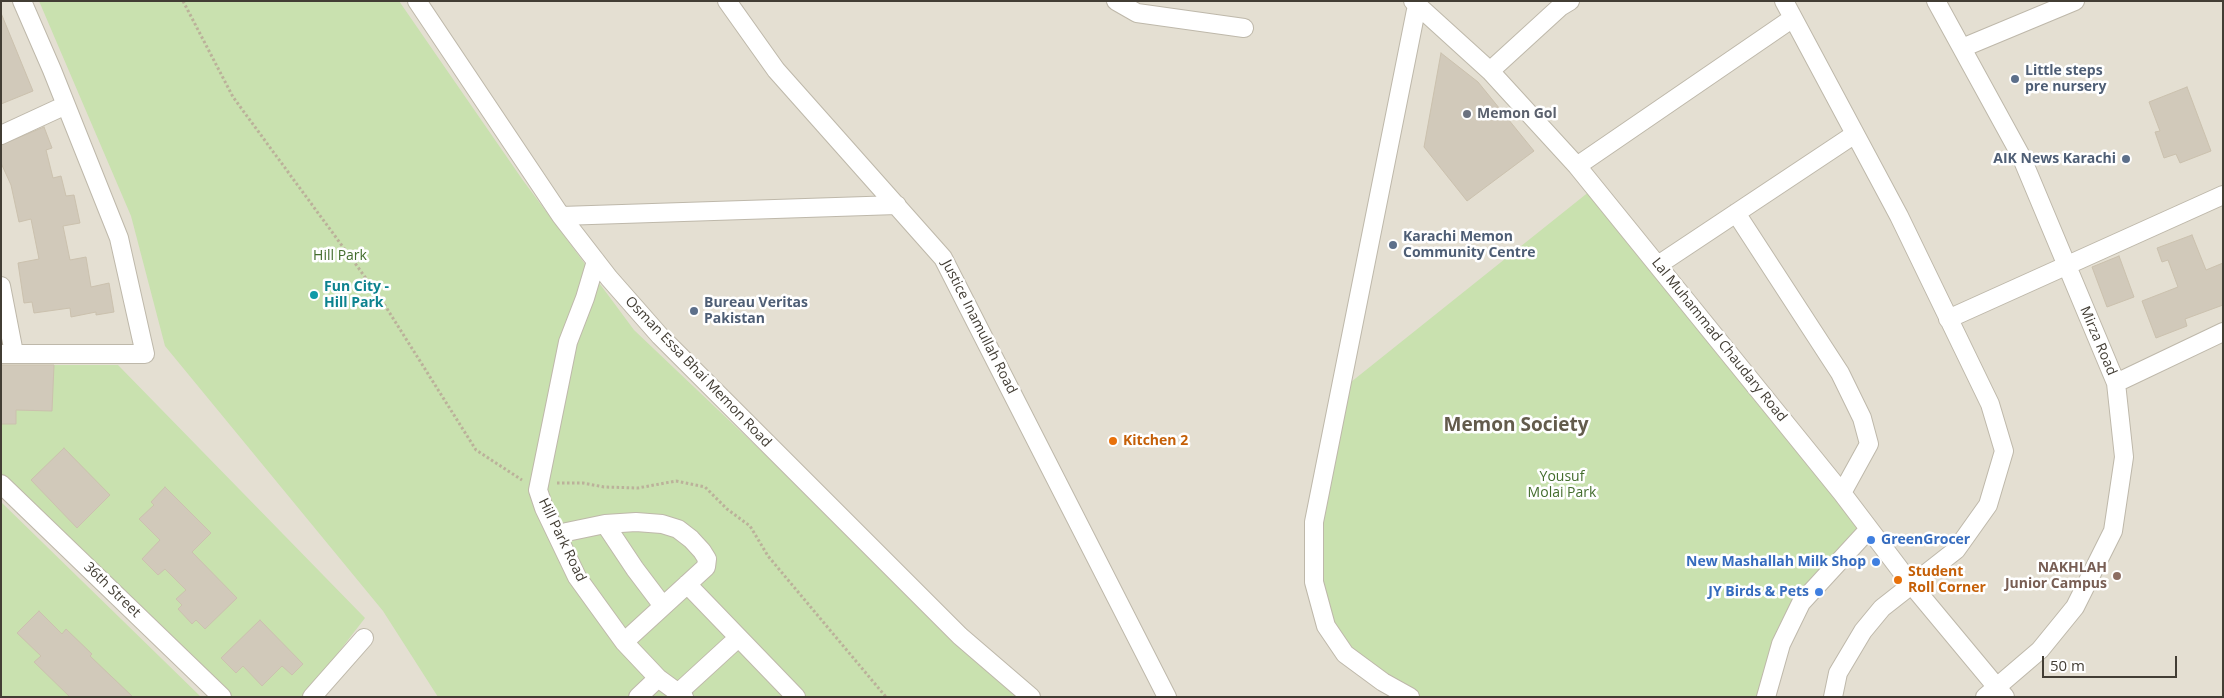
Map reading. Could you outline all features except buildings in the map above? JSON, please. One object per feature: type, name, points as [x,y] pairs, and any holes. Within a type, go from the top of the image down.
[{"type":"street","points":[[1,286],[8,353],[145,354],[119,238],[22,1]]},
{"type":"street","name":"Osman Essa Bhai Memon Road","points":[[417,1],[561,216],[596,261],[660,336],[960,636],[1031,697]]},
{"type":"street","name":"Justice Inamullah Road","points":[[727,1],[776,70],[943,258],[1167,697]]},
{"type":"street","points":[[1116,1],[1137,13],[1244,28]]},
{"type":"street","points":[[1784,1],[1899,216],[1990,404],[2004,451],[1988,505],[1956,550],[1882,608],[1863,631],[1838,673],[1833,697]]},
{"type":"street","name":"Mirza Road","points":[[1936,1],[2021,156],[2116,382],[2124,458],[2113,531],[2075,608],[2040,650],[1995,693]]},
{"type":"street","points":[[1962,48],[2075,1]]},
{"type":"street","points":[[1410,697],[1383,682],[1345,654],[1326,626],[1314,582],[1314,522],[1415,3]]},
{"type":"street","name":"Lal Muhammad Chaudary Road","points":[[1415,3],[1490,71],[1577,166],[1870,528],[1995,693]]},
{"type":"street","points":[[1490,71],[1562,3]]},
{"type":"street","points":[[1577,166],[1793,18]]},
{"type":"street","points":[[1,135],[66,105]]},
{"type":"street","points":[[1658,266],[1855,134]]},
{"type":"street","points":[[1948,319],[2223,195]]},
{"type":"street","points":[[561,216],[897,205]]},
{"type":"street","points":[[1736,213],[1840,373],[1862,418],[1869,444],[1842,493]]},
{"type":"street","name":"Hill Park Road","points":[[596,261],[585,298],[568,342],[538,490],[544,508],[577,577],[624,642],[658,678],[681,695]]},
{"type":"street","points":[[2116,382],[2223,332]]},
{"type":"street","name":"36th Street","points":[[1,484],[222,697]]},
{"type":"street","points":[[557,534],[604,524],[636,522],[662,524],[678,530],[691,539],[707,559],[706,567],[624,642]]},
{"type":"street","points":[[604,524],[663,606]]},
{"type":"street","points":[[1766,697],[1781,644],[1801,603],[1870,528]]},
{"type":"street","points":[[687,584],[796,697]]},
{"type":"street","points":[[312,697],[364,638]]},
{"type":"street","points":[[681,695],[738,638]]},
{"type":"street","points":[[638,697],[658,678]]},
{"type":"path","points":[[183,1],[233,97],[379,296],[476,450],[538,490],[560,482],[583,482],[604,487],[638,488],[676,481],[705,487],[750,526],[768,556],[886,697]]},
{"type":"shaded area","points":[[1,1],[2223,1],[2223,697],[1,697]]},
{"type":"green space","name":"Hill Park","points":[[39,1],[399,1],[522,179],[634,330],[1020,697],[438,697],[383,611],[165,346],[131,216]]},
{"type":"green space","name":"Yousuf Molai Park","points":[[1595,187],[1869,529],[1781,644],[1767,697],[1410,697],[1345,654],[1314,582],[1341,390]]},
{"type":"green space","points":[[1,365],[118,365],[365,618],[304,697],[230,697],[1,475]]},
{"type":"green space","points":[[1,502],[201,697],[1,697]]},
{"type":"place","name":"Little steps pre nursery","points":[[2015,79]]},
{"type":"place","name":"Memon Gol","points":[[1467,114]]},
{"type":"place","name":"AIK News Karachi","points":[[2126,159]]},
{"type":"place","name":"Karachi Memon Community Centre","points":[[1393,245]]},
{"type":"place","name":"Fun City - Hill Park","points":[[314,295]]},
{"type":"place","name":"Bureau Veritas Pakistan","points":[[694,311]]},
{"type":"place","name":"Kitchen 2","points":[[1113,441]]},
{"type":"place","name":"GreenGrocer","points":[[1871,540]]},
{"type":"place","name":"New Mashallah Milk Shop","points":[[1876,562]]},
{"type":"place","name":"NAKHLAH Junior Campus","points":[[2117,576]]},
{"type":"place","name":"Student Roll Corner","points":[[1898,580]]},
{"type":"place","name":"JY Birds & Pets","points":[[1819,592]]},
{"type":"district","name":"Memon Society","points":[[1516,426]]}]
